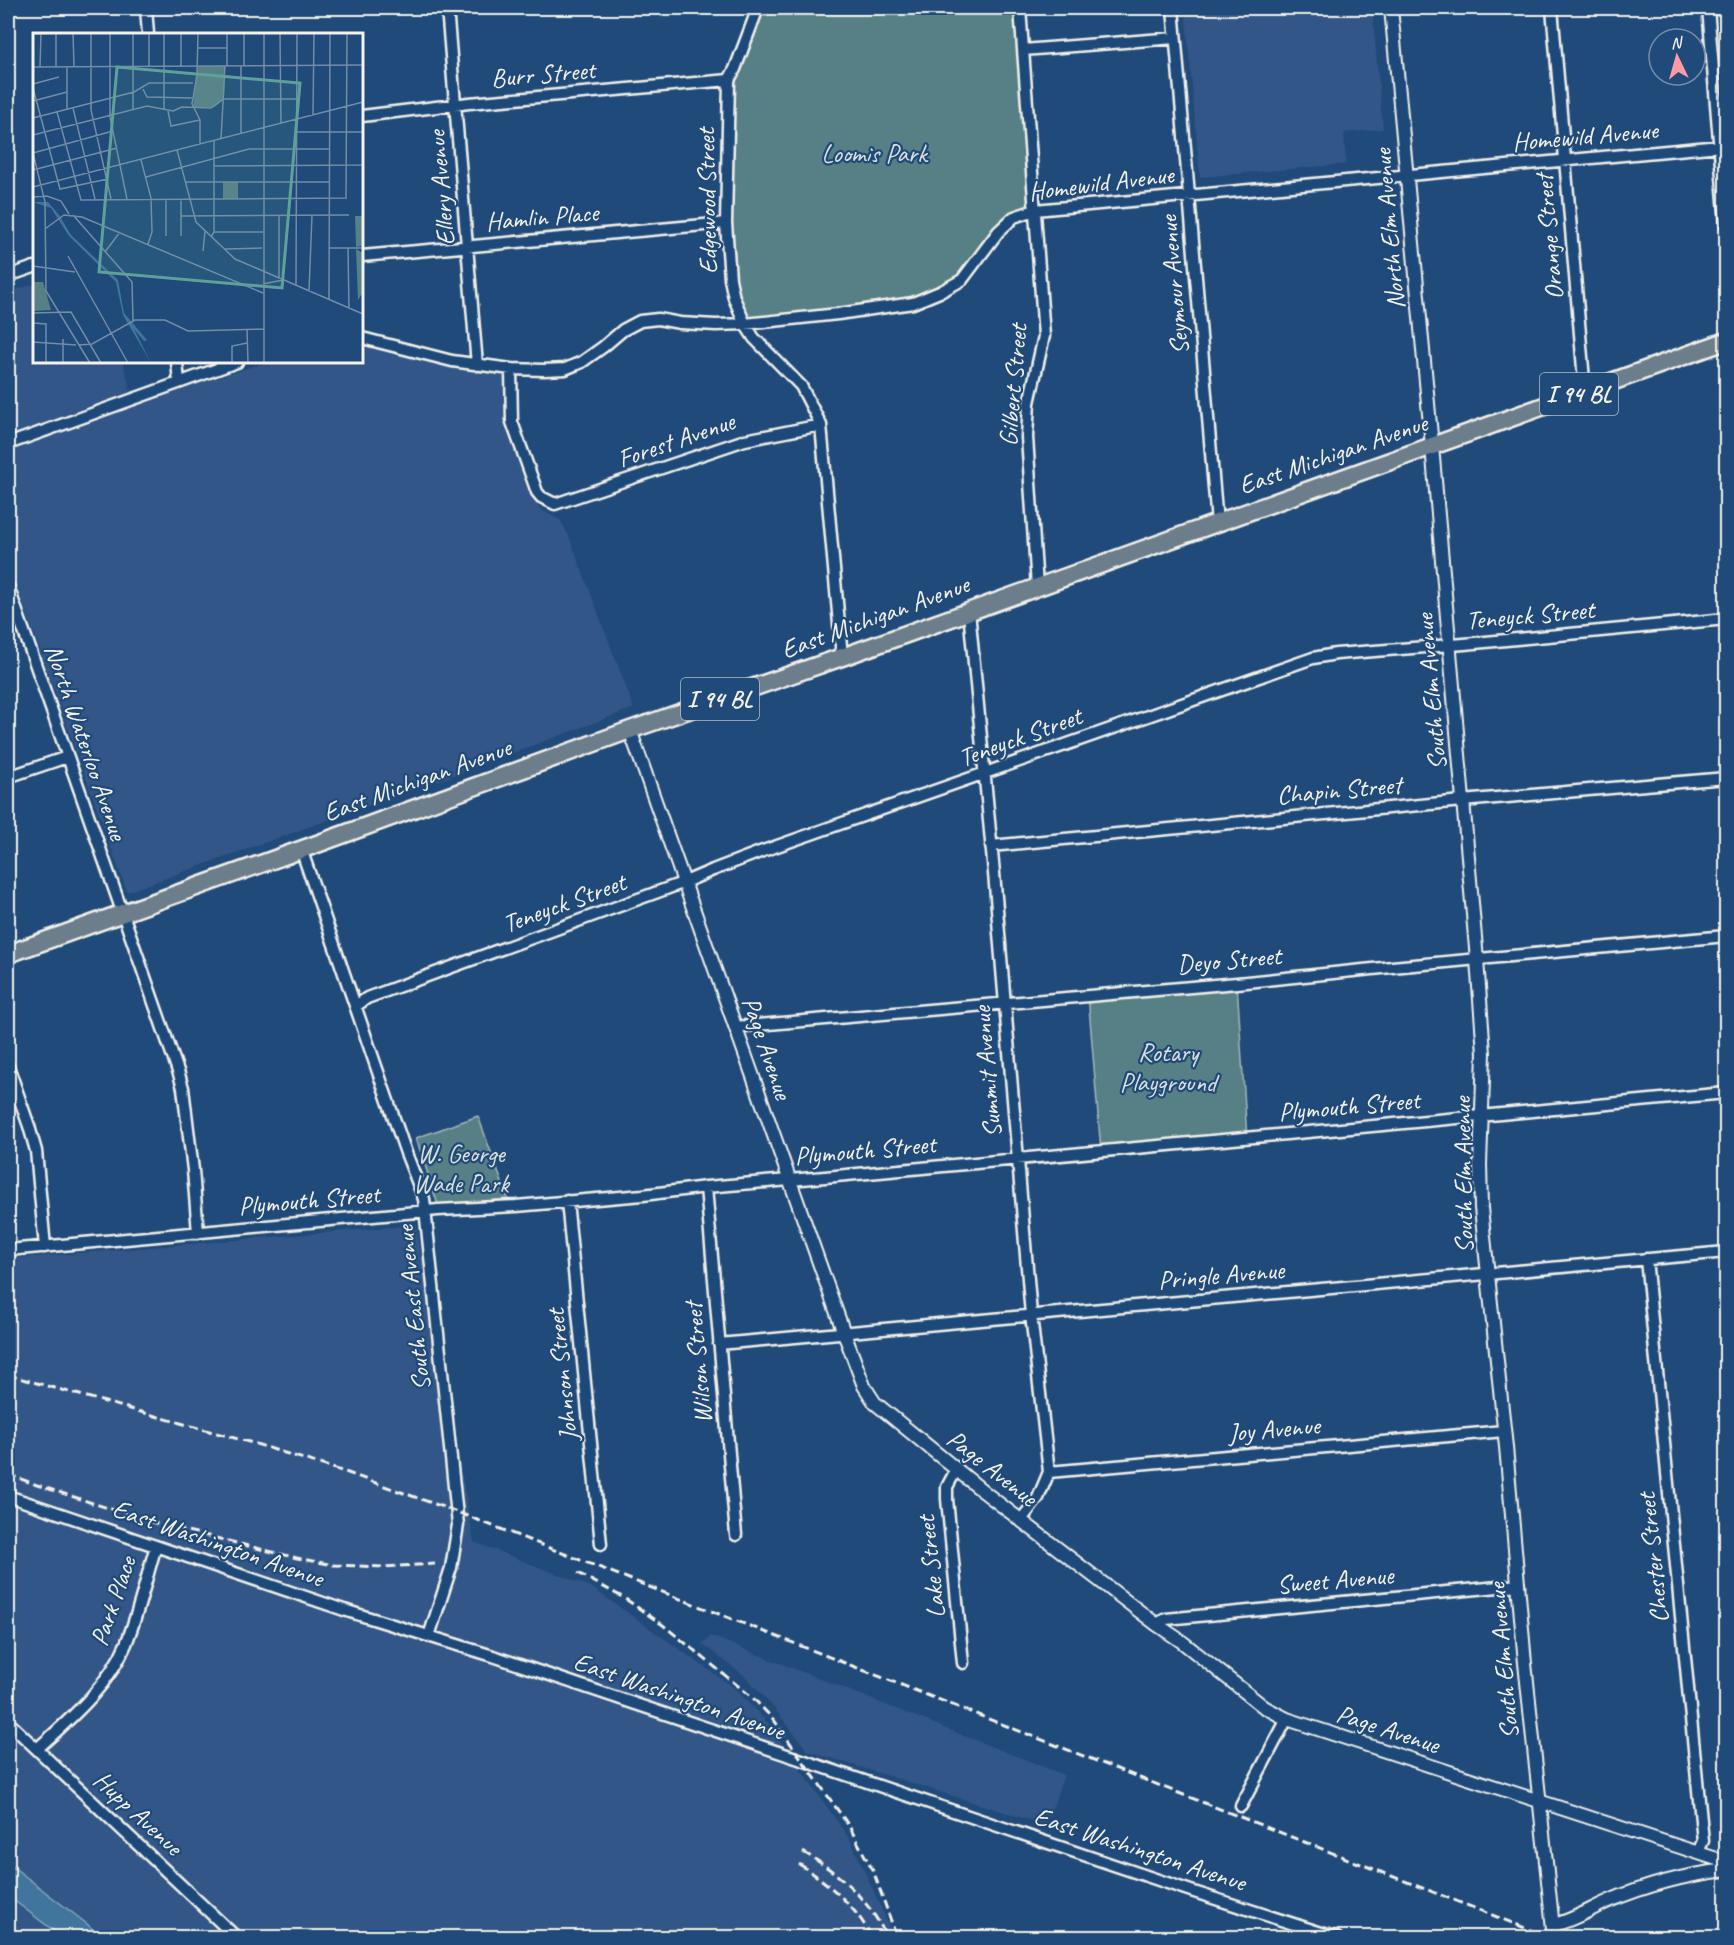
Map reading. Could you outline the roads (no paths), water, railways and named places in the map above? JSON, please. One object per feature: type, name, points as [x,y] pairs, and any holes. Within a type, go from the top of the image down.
[{"type":"main road","name":"East Michigan Avenue","points":[[8,954],[630,730],[842,657],[1726,341]]},
{"type":"street","points":[[146,8],[148,33]]},
{"type":"street","name":"Ellery Avenue","points":[[447,8],[469,247],[477,364]]},
{"type":"street","name":"Edgewood Street","points":[[758,8],[729,80],[726,223],[730,279],[734,298],[745,324],[754,338],[801,386],[821,425],[842,657]]},
{"type":"street","name":"Gilbert Street","points":[[1020,8],[1044,336],[1029,404],[1027,437],[1037,587]]},
{"type":"street","name":"Seymour Avenue","points":[[1173,8],[1217,523]]},
{"type":"street","name":"North Elm Avenue","points":[[1391,8],[1432,446]]},
{"type":"street","name":"Orange Street","points":[[1552,8],[1585,392]]},
{"type":"street","points":[[1708,8],[1726,225]]},
{"type":"street","points":[[1023,50],[1175,38]]},
{"type":"street","name":"Burr Street","points":[[363,116],[729,80]]},
{"type":"street","name":"Homewild Avenue","points":[[363,338],[452,361],[511,369],[565,369],[582,363],[623,330],[640,321],[658,319],[692,324],[745,324],[913,303],[962,280],[998,232],[1014,218],[1035,210],[1720,146]]},
{"type":"street","name":"Hamlin Place","points":[[363,256],[726,223]]},
{"type":"street","points":[[8,276],[33,267]]},
{"type":"street","points":[[177,363],[179,382]]},
{"type":"street","points":[[8,444],[234,363]]},
{"type":"street","name":"Forest Avenue","points":[[511,369],[512,422],[537,492],[541,497],[555,504],[745,440],[821,425]]},
{"type":"street","name":"South Elm Avenue","points":[[1432,446],[1484,1053],[1480,1195],[1539,1801],[1554,1931]]},
{"type":"street","name":"North Waterloo Avenue","points":[[8,586],[11,606],[123,912],[183,1088],[198,1233]]},
{"type":"street","name":"Summit Avenue","points":[[969,611],[1031,1315],[1049,1472]]},
{"type":"street","name":"Teneyck Street","points":[[356,1006],[367,998],[770,849],[1131,720],[1313,658],[1336,654],[1726,619]]},
{"type":"street","name":"Page Avenue","points":[[630,730],[844,1333],[864,1386],[875,1403],[1021,1520],[1264,1707],[1287,1719],[1726,1862]]},
{"type":"street","points":[[8,777],[67,757]]},
{"type":"street","name":"Chapin Street","points":[[991,846],[1726,778]]},
{"type":"street","name":"South East Avenue","points":[[301,849],[424,1199],[458,1525],[451,1568],[429,1636]]},
{"type":"street","name":"Deyo Street","points":[[735,1027],[1225,984],[1726,936]]},
{"type":"street","points":[[8,1066],[36,1151],[45,1247]]},
{"type":"street","name":"Plymouth Street","points":[[8,1250],[425,1212],[643,1195],[706,1187],[1726,1093]]},
{"type":"street","name":"Wilson Street","points":[[706,1187],[736,1535]]},
{"type":"street","name":"Johnson Street","points":[[567,1201],[601,1545]]},
{"type":"street","name":"Pringle Avenue","points":[[720,1344],[1726,1252]]},
{"type":"street","name":"Chester Street","points":[[1646,1259],[1703,1842],[1698,1852]]},
{"type":"street","name":"Joy Avenue","points":[[1049,1472],[1504,1431]]},
{"type":"street","name":"Lake Street","points":[[957,1468],[947,1487],[946,1499],[963,1663]]},
{"type":"street","points":[[1021,1520],[1038,1498],[1049,1472]]},
{"type":"street","name":"East Washington Avenue","points":[[8,1496],[344,1610],[429,1636],[1337,1938]]},
{"type":"street","name":"Park Place","points":[[37,1749],[93,1695],[110,1674],[125,1644],[156,1546]]},
{"type":"street","name":"Sweet Avenue","points":[[1156,1624],[1166,1618],[1519,1585]]},
{"type":"street","points":[[1241,1806],[1287,1719]]},
{"type":"street","name":"Hupp Avenue","points":[[8,1722],[237,1938]]},
{"type":"street","points":[[1554,1931],[1566,1922],[1606,1902],[1658,1883],[1726,1870]]},
{"type":"railway","points":[[8,1375],[256,1444],[348,1473],[457,1512],[1551,1938]]},
{"type":"railway","points":[[8,1474],[151,1522],[297,1558],[334,1565],[383,1567],[435,1564]]},
{"type":"railway","points":[[578,1573],[624,1598],[663,1625],[753,1698],[774,1720],[849,1826],[874,1873],[897,1938]]},
{"type":"railway","points":[[803,1852],[852,1888],[872,1911],[887,1938]]},
{"type":"railway","points":[[799,1864],[850,1906],[872,1938]]},
{"type":"park label","name":"Loomis Park","points":[[874,153]]},
{"type":"park label","name":"Rotary Playground","points":[[1168,1067]]},
{"type":"park label","name":"W. George Wade Park","points":[[461,1168]]}]
